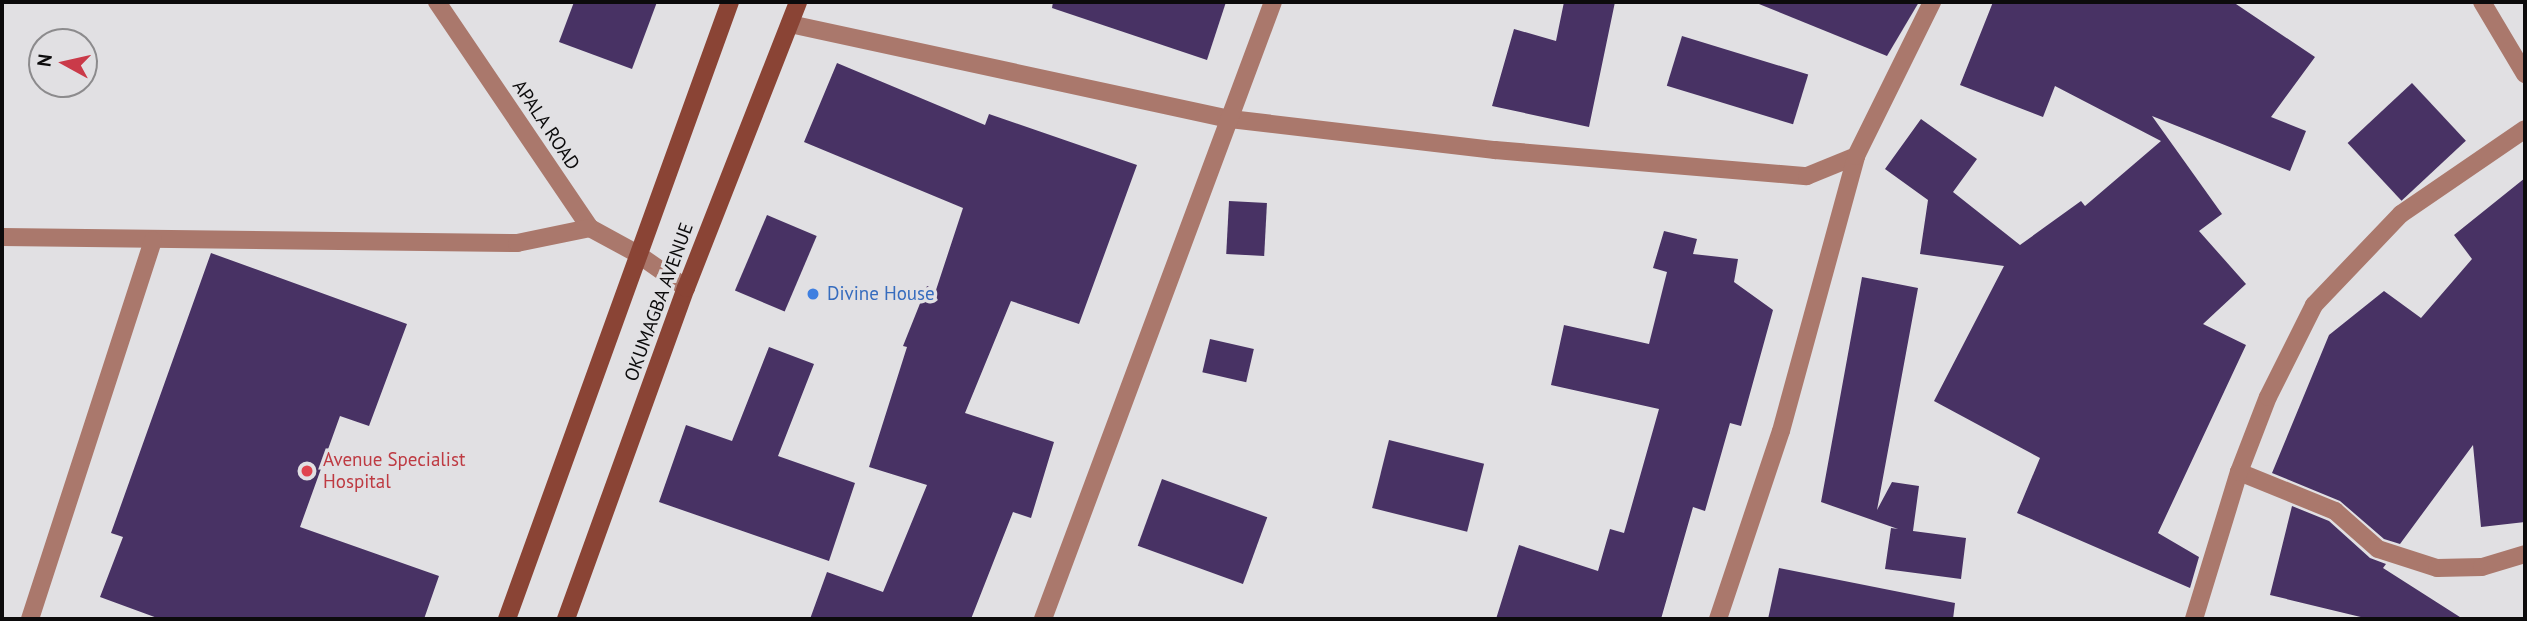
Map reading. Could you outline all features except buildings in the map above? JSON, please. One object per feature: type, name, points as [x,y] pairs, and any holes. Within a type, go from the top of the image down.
[{"type":"main road","name":"OKUMAGBA AVENUE","points":[[507,619],[636,253],[730,2]]},
{"type":"main road","name":"OKUMAGBA AVENUE","points":[[566,619],[686,288],[798,2]]},
{"type":"street","name":"APALA ROAD","points":[[437,2],[590,228],[636,253],[686,288]]},
{"type":"street","points":[[1043,619],[1273,2]]},
{"type":"street","points":[[1718,619],[1781,431],[1856,156],[1932,2]]},
{"type":"street","points":[[2488,4],[2525,74]]},
{"type":"street","points":[[790,24],[1230,119],[1495,150],[1807,177],[1856,156]]},
{"type":"street","points":[[2194,619],[2239,472],[2268,397],[2314,305],[2401,214],[2525,129]]},
{"type":"street","points":[[2,237],[153,241],[517,243],[590,228]]},
{"type":"street","points":[[30,619],[153,241]]},
{"type":"street","points":[[2239,472],[2334,511],[2378,549],[2437,568],[2482,567],[2525,554]]},
{"type":"place","name":"Divine House","points":[[813,294]]},
{"type":"place","name":"Avenue Specialist Hospital","points":[[307,471]]}]
